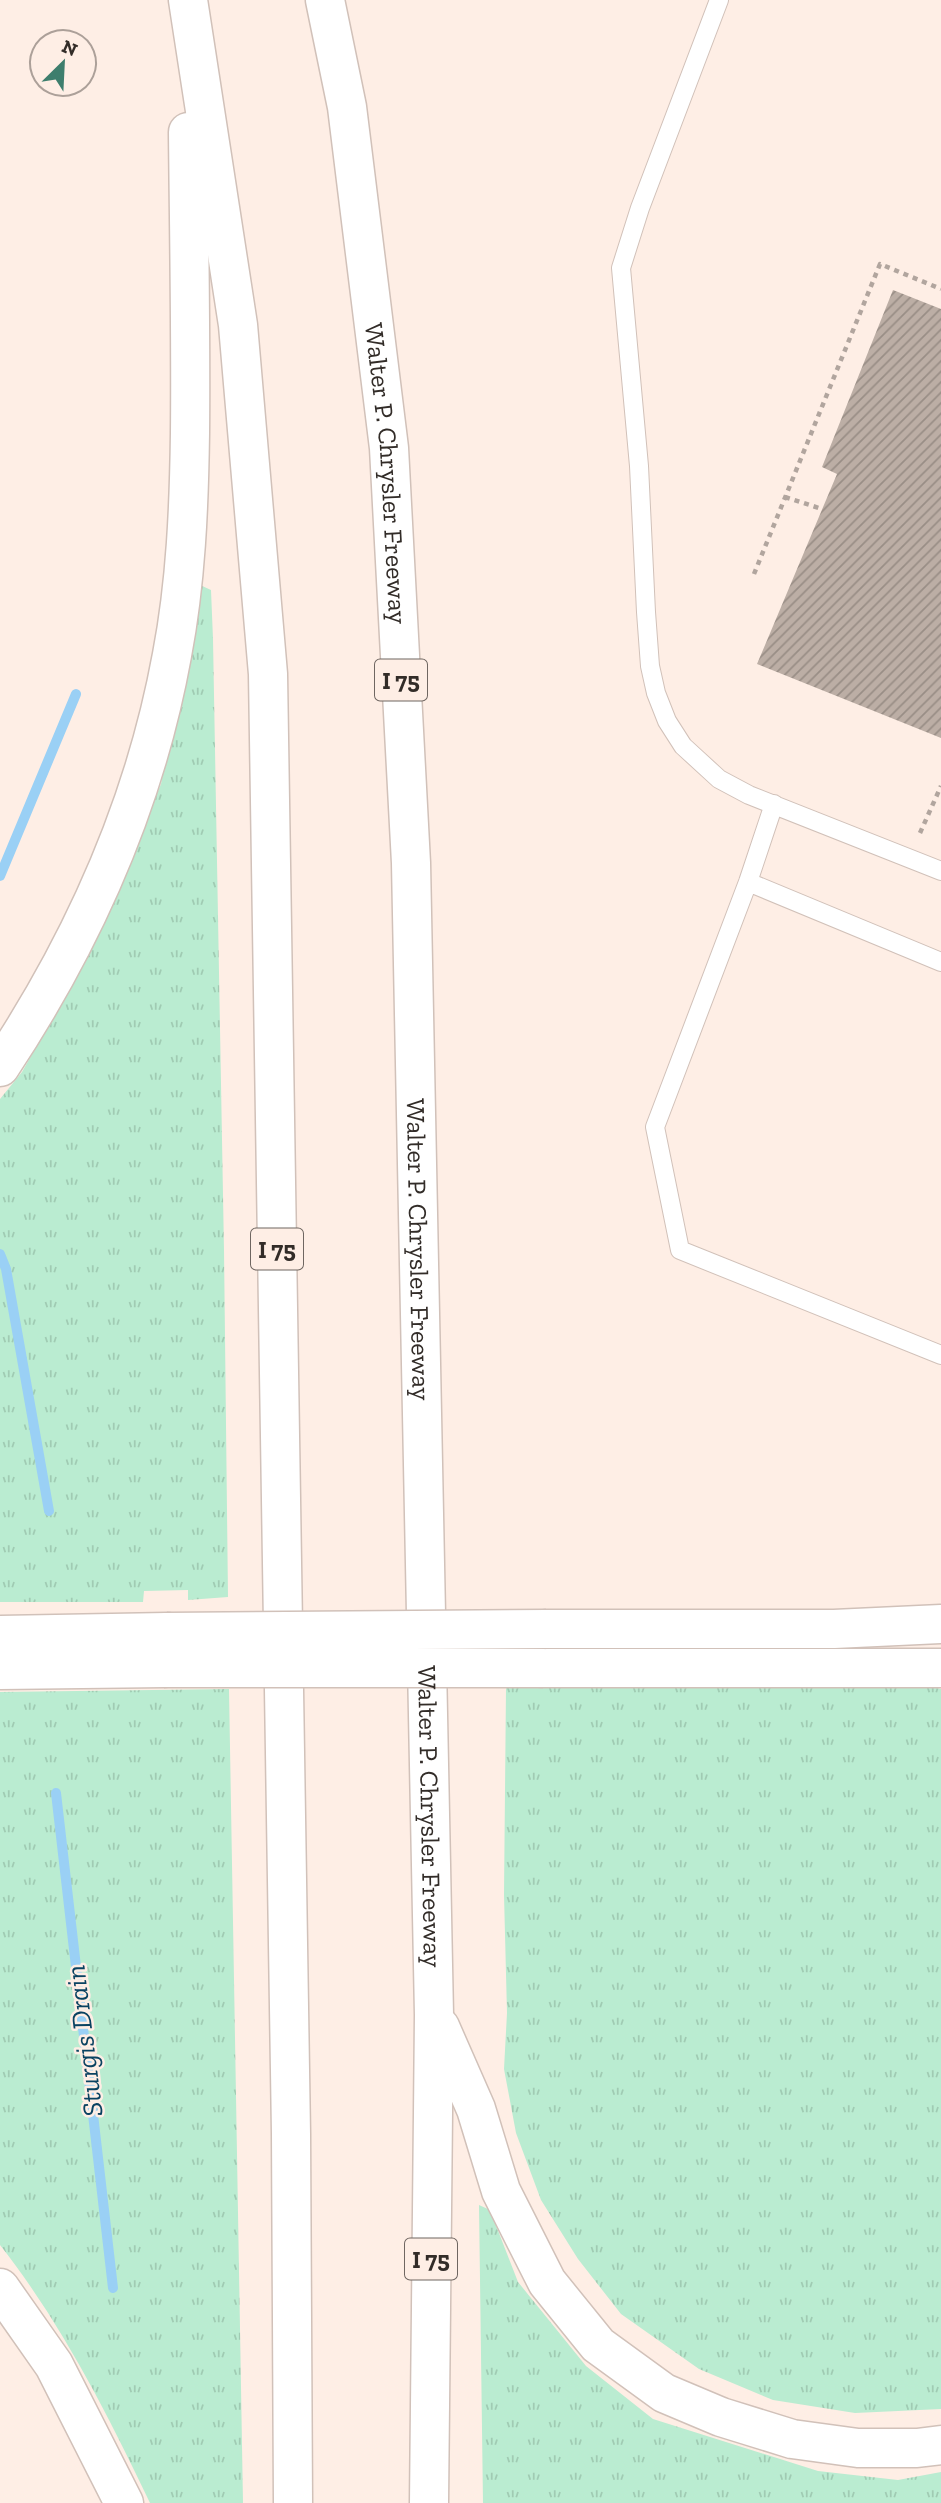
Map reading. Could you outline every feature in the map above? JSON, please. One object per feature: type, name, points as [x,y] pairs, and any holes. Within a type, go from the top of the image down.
[{"type":"highway","points":[[0,1067],[40,1003],[79,931],[114,856],[158,723],[173,652],[189,500],[188,0]]},
{"type":"highway","name":"I 75","points":[[188,0],[238,325],[268,674],[290,2106],[293,2503]]},
{"type":"highway","name":"Walter P. Chrysler Freeway","points":[[325,0],[347,107],[389,448],[411,863],[434,2015],[429,2503]]},
{"type":"highway","points":[[0,1671],[166,1650],[546,1629],[834,1629],[941,1625]]},
{"type":"highway","points":[[0,1634],[166,1650],[543,1668],[941,1668]]},
{"type":"highway","points":[[434,2015],[476,2109],[507,2203],[547,2282],[598,2345],[664,2393],[721,2417],[792,2439],[859,2448],[917,2448],[941,2445]]},
{"type":"highway","points":[[0,2288],[54,2365],[124,2503]]},
{"type":"lane","points":[[719,0],[640,208],[621,268],[639,466],[650,666],[656,693],[667,721],[682,746],[719,779],[749,795],[941,872]]},
{"type":"lane","points":[[774,804],[748,882],[655,1127],[680,1250],[941,1355]]},
{"type":"lane","points":[[748,882],[941,962]]},
{"type":"path","points":[[754,574],[880,264],[941,289]]},
{"type":"path","points":[[785,497],[822,509]]},
{"type":"path","points":[[919,837],[941,786]]},
{"type":"green space","points":[[200,585],[211,590],[213,639],[228,1597],[188,1600],[188,1590],[144,1591],[143,1602],[0,1602],[0,1099],[22,1072],[96,940],[161,784]]},
{"type":"green space","points":[[923,1685],[941,1689],[941,2409],[855,2413],[773,2400],[699,2369],[621,2314],[578,2259],[541,2200],[516,2133],[504,2069],[507,2013],[504,1895],[506,1688]]},
{"type":"green space","points":[[229,1689],[243,2503],[150,2503],[82,2370],[44,2306],[0,2245],[0,1692]]},
{"type":"green space","points":[[479,2205],[490,2210],[518,2282],[586,2366],[653,2419],[818,2471],[898,2480],[941,2472],[941,2503],[483,2503]]},
{"type":"building","points":[[893,290],[941,309],[941,738],[757,664],[837,474],[822,467]]},
{"type":"waterway","points":[[0,876],[76,694]]},
{"type":"waterway","name":"Sturgis Drain","points":[[0,1254],[6,1269],[49,1511]]},
{"type":"waterway","name":"Sturgis Drain","points":[[56,1793],[113,2288]]}]
